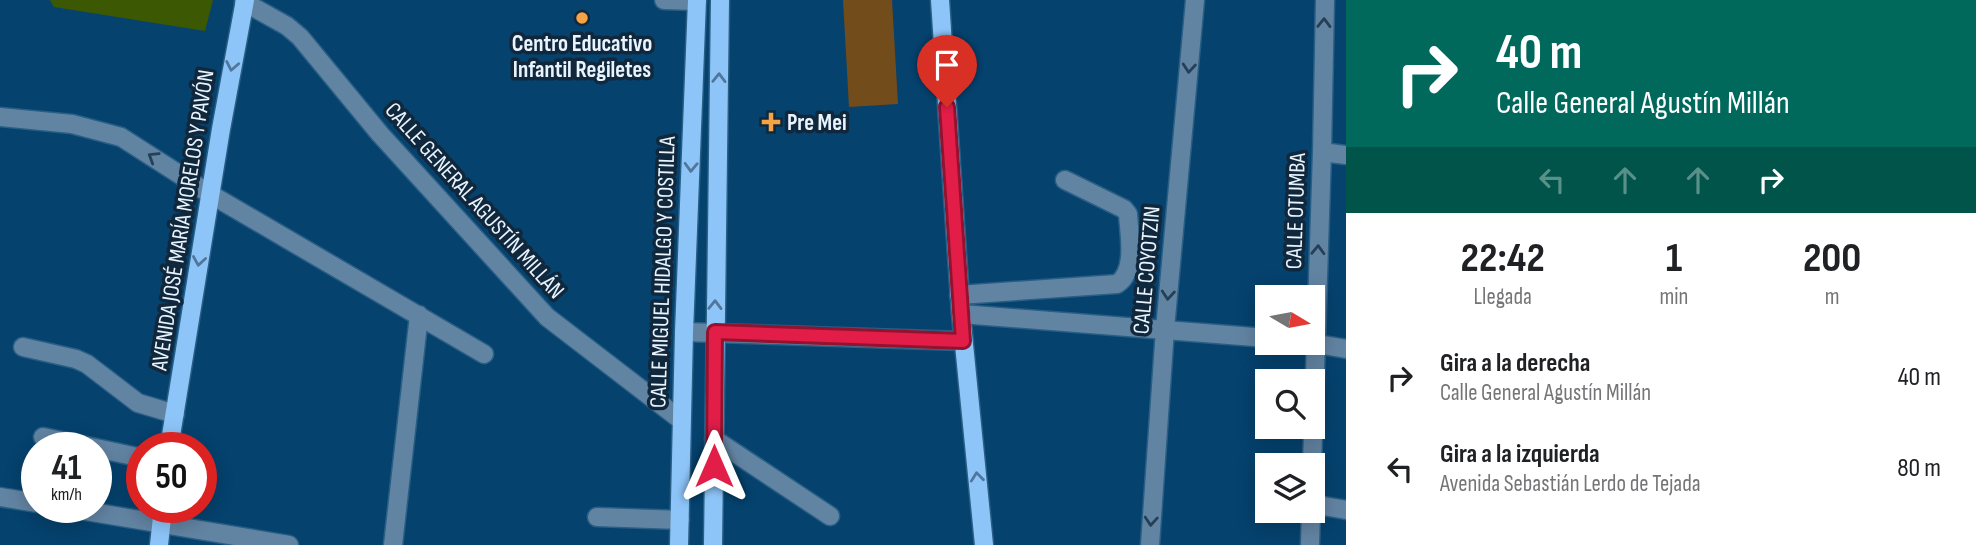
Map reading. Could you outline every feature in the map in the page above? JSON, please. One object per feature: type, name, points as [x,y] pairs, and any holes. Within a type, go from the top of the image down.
[{"type":"main road","name":"CALLE MIGUEL HIDALGO Y COSTILLA","points":[[679,545],[681,420],[697,0]]},
{"type":"main road","points":[[713,545],[720,0]]},
{"type":"main road","points":[[940,0],[959,295],[984,545]]},
{"type":"main road","name":"AVENIDA JOSÉ MARÍA MORELOS Y PAVÓN","points":[[172,432],[210,194],[245,1]]},
{"type":"main road","points":[[159,545],[161,523]]},
{"type":"street","points":[[664,0],[697,0]]},
{"type":"street","name":"CALLE COYOTZIN","points":[[1150,545],[1165,329],[1195,0]]},
{"type":"street","name":"CALLE OTUMBA","points":[[1316,285],[1325,0]]},
{"type":"street","name":"CALLE GENERAL AGUSTÍN MILLÁN","points":[[245,1],[300,37],[380,134],[547,317],[681,420]]},
{"type":"street","points":[[0,117],[72,124],[121,137],[210,194],[484,354]]},
{"type":"street","points":[[1322,152],[1346,155]]},
{"type":"street","points":[[959,295],[1117,284],[1124,280],[1130,260],[1128,214],[1124,209],[1065,180]]},
{"type":"street","points":[[961,314],[1255,337]]},
{"type":"street","points":[[393,545],[419,315]]},
{"type":"street","points":[[684,332],[963,341]]},
{"type":"street","points":[[1325,345],[1346,349]]},
{"type":"street","points":[[23,347],[76,359],[87,364],[138,403],[175,414]]},
{"type":"street","name":"CALLE OTUMBA","points":[[1312,453],[1314,355]]},
{"type":"street","points":[[714,439],[830,516]]},
{"type":"street","points":[[0,497],[21,500]]},
{"type":"street","points":[[1325,506],[1346,510]]},
{"type":"street","points":[[597,517],[680,520]]},
{"type":"street","points":[[196,523],[289,545]]},
{"type":"street","points":[[1310,545],[1311,523]]},
{"type":"green space","points":[[50,0],[213,0],[205,31],[54,7]]},
{"type":"building","points":[[843,0],[892,0],[898,104],[849,107]]},
{"type":"place","name":"Centro Educativo Infantil Regiletes","points":[[582,18]]},
{"type":"place","name":"Pre Mei","points":[[771,122]]},
{"type":"route","points":[[714,466],[715,332],[963,341],[947,107]]}]
